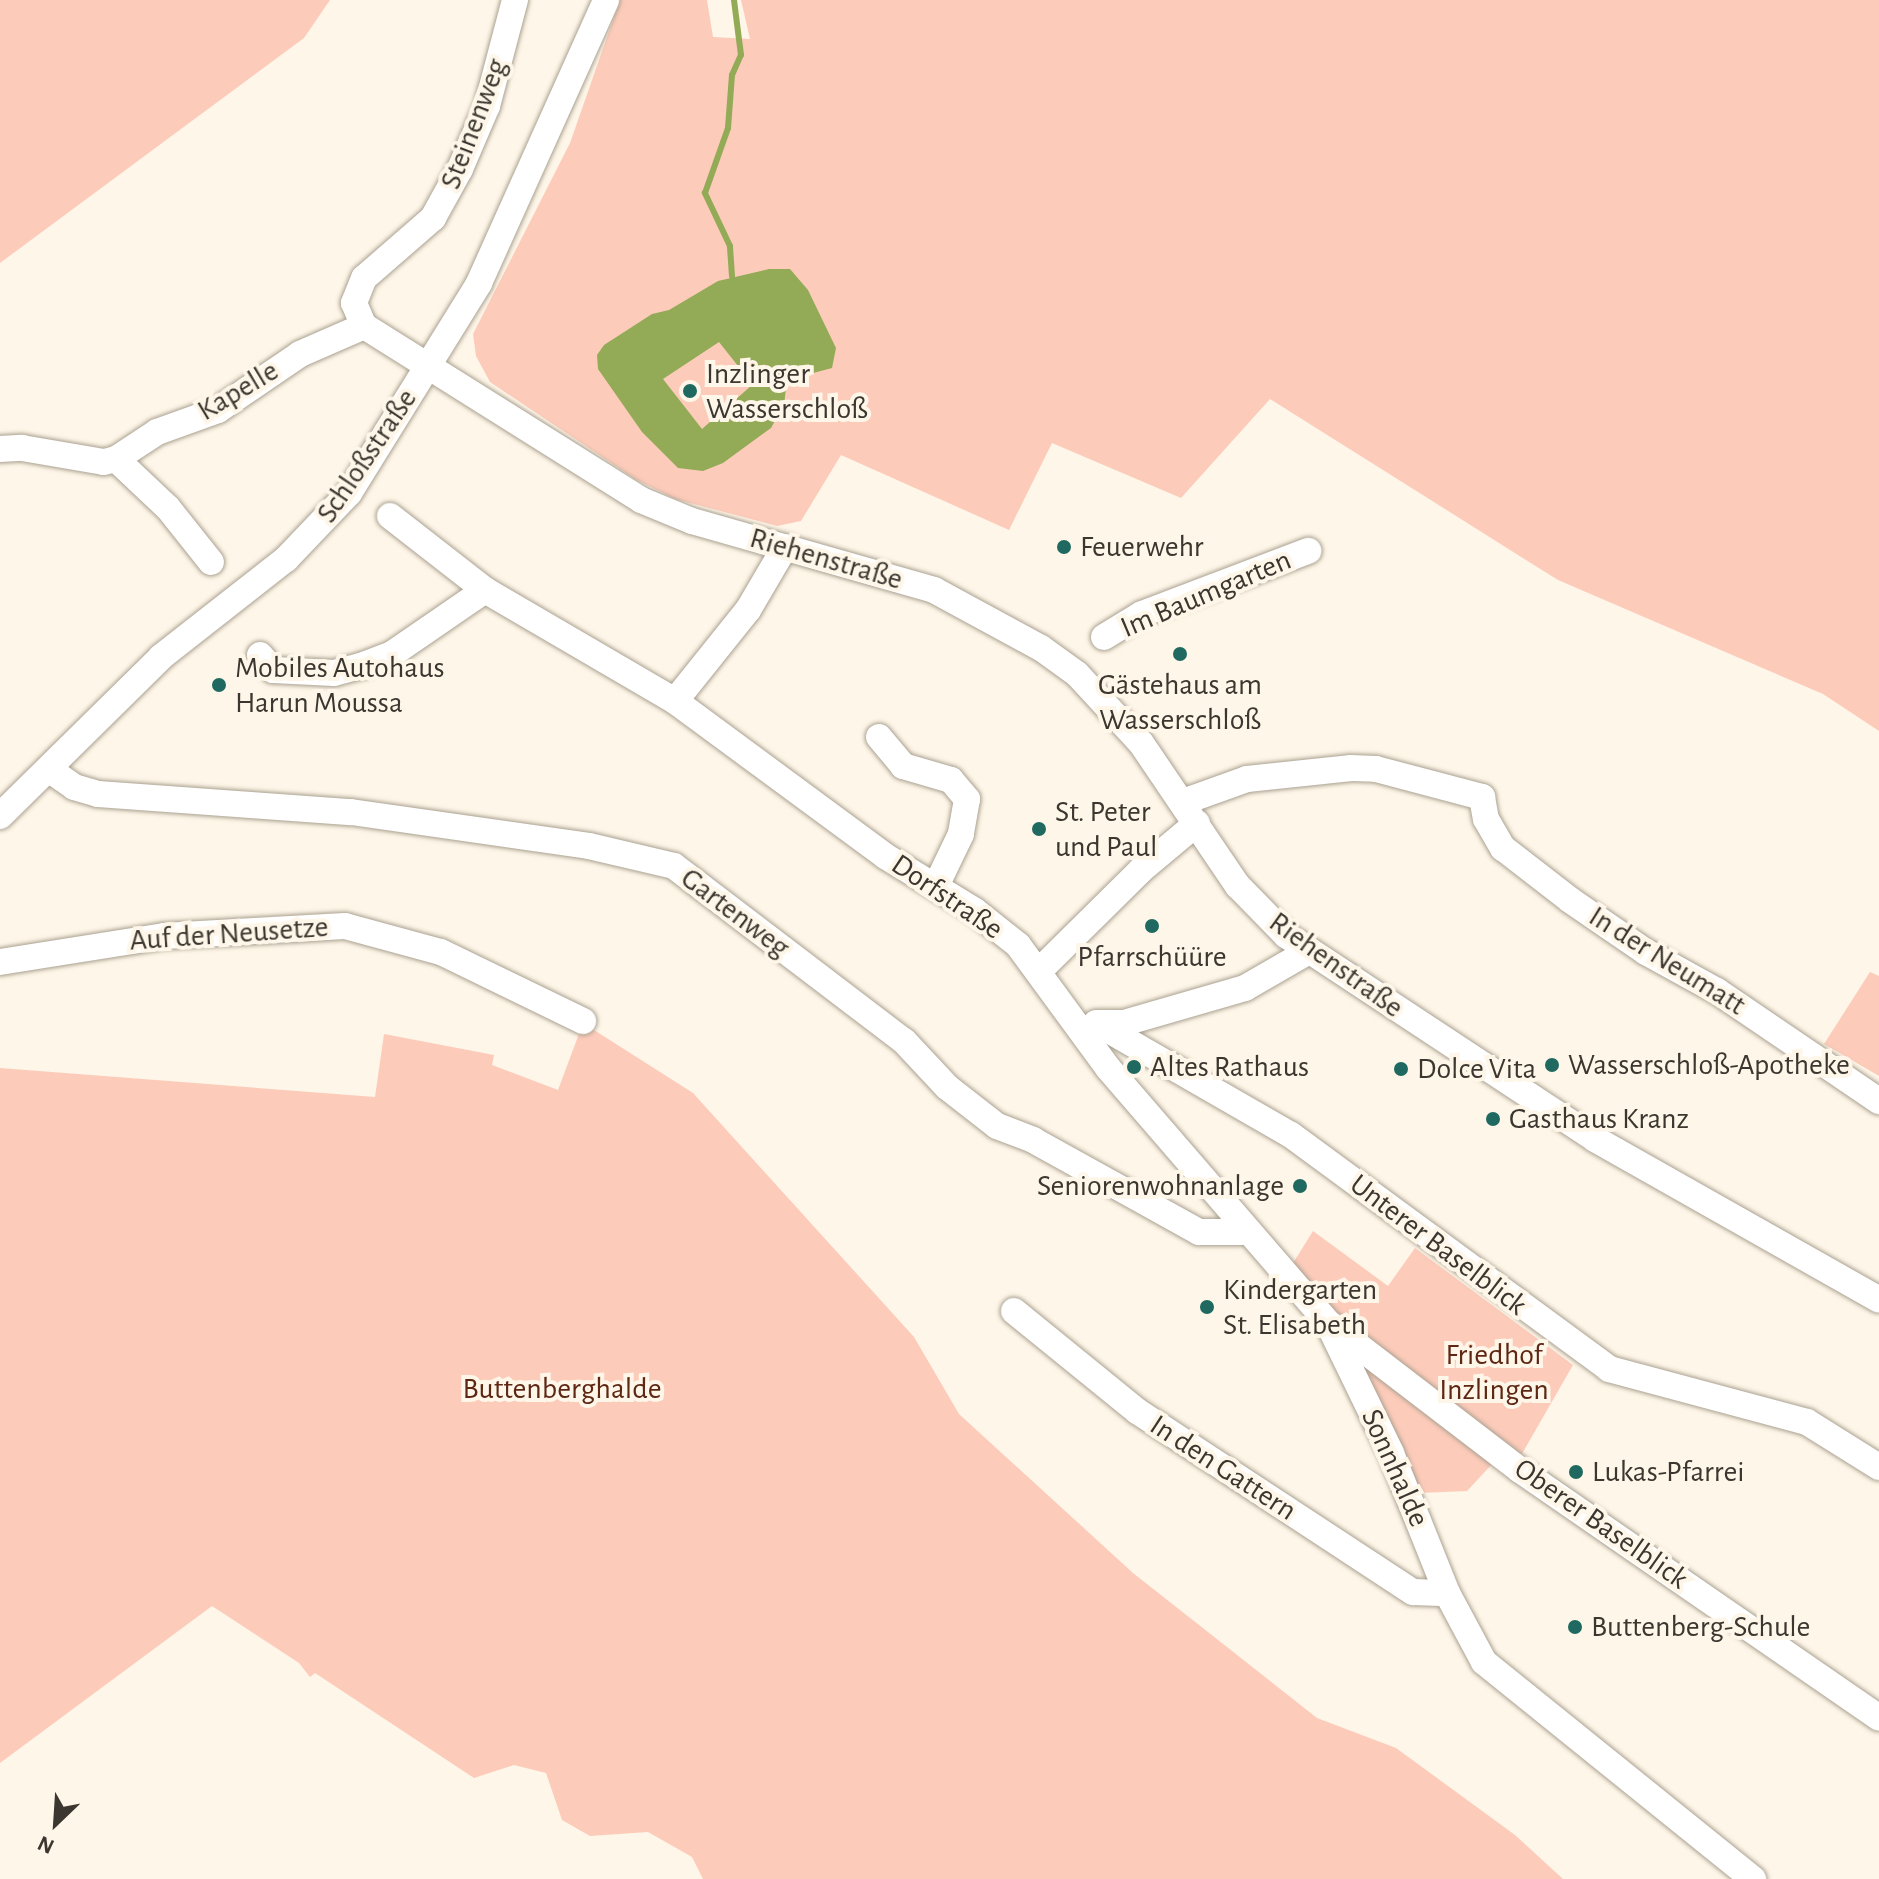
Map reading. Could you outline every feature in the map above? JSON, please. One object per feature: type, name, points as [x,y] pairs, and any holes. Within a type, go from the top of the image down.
[{"type":"street","name":"Steinenweg","points":[[364,326],[354,303],[364,278],[433,218],[460,169],[487,106],[515,0]]},
{"type":"street","name":"Schloßstraße","points":[[0,816],[50,770],[161,657],[318,529],[376,454],[479,283],[606,0]]},
{"type":"street","points":[[364,326],[427,367]]},
{"type":"street","name":"Kapelle","points":[[116,459],[157,432],[218,410],[300,354],[364,326]]},
{"type":"street","name":"Riehenstraße","points":[[427,367],[641,500],[692,521],[934,590],[1015,631],[1077,674],[1107,704],[1190,812],[1238,886],[1309,951],[1595,1139],[1879,1300]]},
{"type":"street","points":[[0,449],[34,449],[104,462],[116,459],[168,508],[211,562]]},
{"type":"street","name":"Dorfstraße","points":[[390,516],[485,590],[675,701],[885,856],[936,886],[1018,945],[1069,1018]]},
{"type":"street","points":[[675,701],[748,610],[785,547]]},
{"type":"street","name":"Im Baumgarten","points":[[1104,637],[1142,614],[1308,551]]},
{"type":"street","points":[[260,655],[273,670],[334,673],[361,666],[392,654],[485,590]]},
{"type":"street","points":[[879,737],[903,766],[951,780],[967,799],[961,834],[936,886]]},
{"type":"street","name":"In der Neumatt","points":[[1190,812],[1247,779],[1351,768],[1376,769],[1482,797],[1486,819],[1503,848],[1557,890],[1879,1101]]},
{"type":"street","name":"Gartenweg","points":[[50,770],[74,787],[98,794],[351,812],[589,846],[674,866],[904,1041],[947,1087],[997,1126],[1033,1140],[1199,1232],[1249,1232]]},
{"type":"street","points":[[1039,971],[1141,870],[1190,812]]},
{"type":"street","name":"Auf der Neusetze","points":[[0,962],[164,936],[345,926],[441,952],[583,1021]]},
{"type":"street","points":[[1069,1018],[1098,1024],[1124,1023],[1245,988],[1309,951]]},
{"type":"street","name":"Sonnhalde","points":[[1069,1018],[1328,1323],[1391,1453],[1447,1593],[1484,1662],[1506,1685],[1753,1879]]},
{"type":"street","name":"Unterer Baselblick","points":[[1098,1024],[1291,1135],[1591,1358],[1637,1379],[1807,1422],[1879,1467]]},
{"type":"street","name":"In den Gattern","points":[[1014,1311],[1137,1411],[1400,1584],[1413,1592],[1447,1593]]},
{"type":"street","name":"Oberer Baselblick","points":[[1328,1323],[1520,1470],[1879,1718]]},
{"type":"green space","points":[[0,0],[330,0],[304,38],[0,263]]},
{"type":"green space","points":[[620,0],[707,0],[713,37],[750,39],[741,0],[1879,0],[1879,731],[1823,694],[1558,580],[1270,399],[1181,498],[1052,443],[1009,530],[841,455],[801,521],[777,526],[675,499],[635,479],[490,382],[476,356],[473,334],[570,143]]},
{"type":"green space","points":[[1870,972],[1879,976],[1879,1076],[1824,1044]]},
{"type":"green space","name":"Buttenberghalde","points":[[583,1023],[693,1093],[914,1337],[959,1414],[1133,1573],[1317,1718],[1396,1748],[1515,1835],[1563,1879],[703,1879],[692,1857],[648,1832],[590,1836],[562,1820],[546,1773],[514,1765],[474,1778],[315,1673],[310,1677],[299,1663],[212,1606],[0,1763],[0,1068],[375,1097],[384,1034],[494,1055],[492,1065],[558,1090]]},
{"type":"green space","name":"Friedhof Inzlingen","points":[[1313,1231],[1388,1286],[1415,1248],[1573,1365],[1519,1459],[1327,1308],[1290,1268]]},
{"type":"green space","points":[[1365,1358],[1493,1463],[1467,1491],[1418,1493],[1358,1367]]},
{"type":"shaded area","points":[[769,269],[790,269],[808,290],[836,348],[832,368],[787,380],[784,405],[771,428],[723,463],[703,471],[678,468],[642,432],[598,369],[597,355],[604,345],[652,314],[669,310],[718,281]],"holes":[[[719,342],[752,385],[702,429],[663,379]],[[743,359],[755,362],[752,372],[742,371]]]},
{"type":"waterway","points":[[732,276],[730,246],[705,193],[728,128],[732,75],[741,55],[734,0]]},
{"type":"place","name":"Inzlinger Wasserschloß","points":[[690,391]]},
{"type":"place","name":"Feuerwehr","points":[[1064,547]]},
{"type":"place","name":"Gästehaus am Wasserschloß","points":[[1180,654]]},
{"type":"place","name":"Mobiles Autohaus Harun Moussa","points":[[219,685]]},
{"type":"place","name":"St. Peter und Paul","points":[[1039,829]]},
{"type":"place","name":"Pfarrschüüre","points":[[1152,926]]},
{"type":"place","name":"Wasserschloß-Apotheke","points":[[1552,1065]]},
{"type":"place","name":"Altes Rathaus","points":[[1134,1067]]},
{"type":"place","name":"Dolce Vita","points":[[1401,1069]]},
{"type":"place","name":"Gasthaus Kranz","points":[[1493,1119]]},
{"type":"place","name":"Seniorenwohnanlage","points":[[1300,1186]]},
{"type":"place","name":"Kindergarten St. Elisabeth","points":[[1207,1307]]},
{"type":"place","name":"Lukas-Pfarrei","points":[[1576,1472]]},
{"type":"place","name":"Buttenberg-Schule","points":[[1575,1627]]}]
